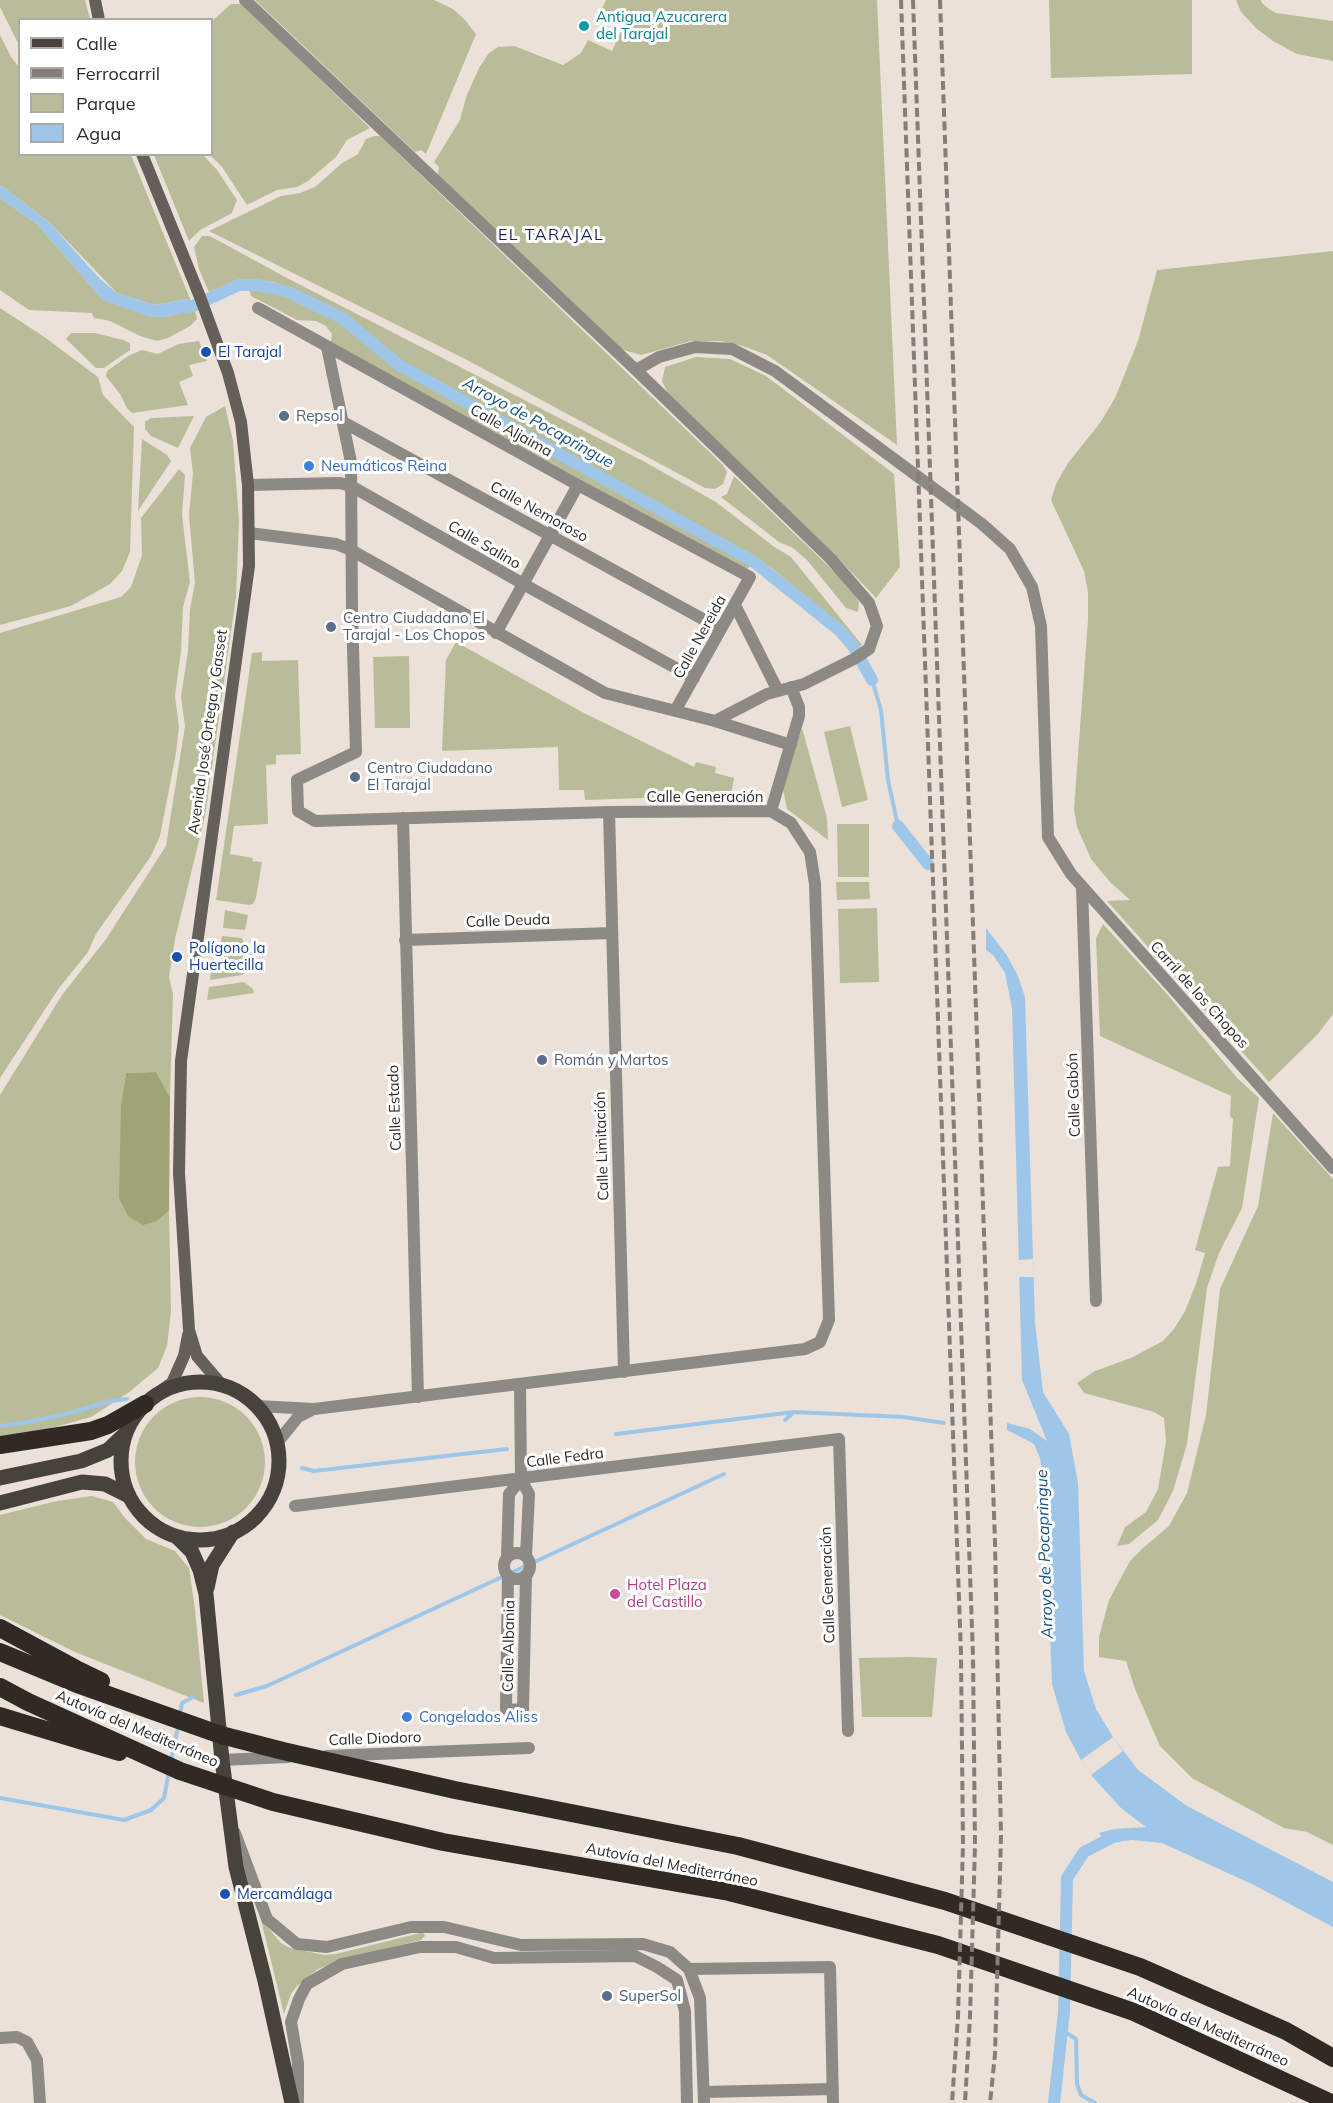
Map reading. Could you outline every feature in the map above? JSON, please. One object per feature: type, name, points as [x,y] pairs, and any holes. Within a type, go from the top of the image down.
[{"type":"highway","points":[[0,1445],[91,1431],[108,1425],[144,1404]]},
{"type":"highway","points":[[0,1628],[77,1676]]},
{"type":"highway","name":"Autovía del Mediterráneo","points":[[0,1652],[77,1676],[221,1735],[454,1790],[738,1846],[945,1901],[1140,1967],[1286,2031],[1333,2058]]},
{"type":"highway","name":"Autovía del Mediterráneo","points":[[0,1687],[81,1733],[180,1771],[273,1802],[443,1842],[729,1892],[938,1945],[1134,2012],[1331,2103]]},
{"type":"highway","points":[[0,1695],[28,1702]]},
{"type":"highway","points":[[0,1716],[81,1733]]},
{"type":"main road","points":[[95,0],[99,18]]},
{"type":"main road","name":"Avenida José Ortega y Gasset","points":[[143,156],[202,301],[234,393],[241,422],[248,485],[249,566],[181,1061],[179,1173],[189,1330],[197,1356],[221,1384]]},
{"type":"main road","name":"Avenida José Ortega y Gasset","points":[[162,1390],[172,1383],[184,1356],[189,1330]]},
{"type":"main road","points":[[177,1537],[215,1539],[234,1533],[252,1521],[266,1504],[275,1484],[279,1464],[277,1443],[269,1423],[257,1406],[237,1391],[221,1384],[206,1381],[191,1382],[162,1390],[144,1404],[133,1418],[125,1434],[121,1455],[122,1476],[137,1510],[162,1530],[177,1537],[192,1552],[200,1570],[206,1594],[222,1760],[240,1888],[292,2103]]},
{"type":"main road","points":[[0,1478],[81,1461],[108,1450],[125,1434]]},
{"type":"main road","points":[[0,1503],[82,1482],[105,1484],[129,1496]]},
{"type":"main road","points":[[206,1594],[212,1565],[234,1533]]},
{"type":"street","points":[[245,0],[636,370],[831,559],[868,603],[877,626],[861,654],[804,684],[767,694],[715,721]]},
{"type":"street","name":"Calle Aljaima","points":[[258,308],[750,577]]},
{"type":"street","name":"Carril de los Chopos","points":[[636,370],[659,357],[695,346],[732,349],[775,371],[982,524],[1010,549],[1032,587],[1041,626],[1048,837],[1082,887],[1333,1168]]},
{"type":"street","points":[[327,347],[351,462],[351,550]]},
{"type":"street","name":"Calle Nemoroso","points":[[343,422],[721,629]]},
{"type":"street","name":"Calle Salino","points":[[248,485],[340,483],[351,486],[524,585],[694,678]]},
{"type":"street","points":[[496,633],[578,485]]},
{"type":"street","points":[[249,533],[336,544],[351,550],[605,693],[715,721],[791,745]]},
{"type":"street","name":"Calle Generación","points":[[351,550],[356,752],[297,780],[298,812],[315,820],[609,812],[771,812],[791,823],[810,852],[815,884],[829,1320],[820,1342],[805,1349],[624,1372]]},
{"type":"street","name":"Calle Nereida","points":[[675,711],[750,577]]},
{"type":"street","points":[[735,605],[784,689],[799,706],[791,745],[771,812]]},
{"type":"street","name":"Calle Limitación","points":[[609,812],[624,1372]]},
{"type":"street","name":"Calle Estado","points":[[403,818],[418,1397]]},
{"type":"street","name":"Calle Gabón","points":[[1082,887],[1096,1302]]},
{"type":"street","name":"Calle Deuda","points":[[405,940],[611,933]]},
{"type":"street","points":[[257,1406],[314,1409],[624,1372]]},
{"type":"street","points":[[520,1384],[521,1479],[529,1494],[526,1556],[530,1565],[525,1575],[518,1579],[508,1575],[504,1566],[507,1557],[509,1494],[521,1479]]},
{"type":"street","points":[[277,1443],[298,1417],[314,1409]]},
{"type":"street","name":"Calle Generación","points":[[838,1439],[848,1731]]},
{"type":"street","name":"Calle Fedra","points":[[295,1506],[838,1439]]},
{"type":"street","points":[[507,1557],[518,1552],[526,1556]]},
{"type":"street","name":"Calle Albania","points":[[508,1575],[506,1709],[523,1710],[525,1575]]},
{"type":"street","name":"Calle Diodoro","points":[[222,1760],[529,1748]]},
{"type":"street","points":[[229,1817],[267,1919],[297,1944],[327,1947],[411,1928],[444,1927],[521,1945],[643,1944],[670,1952],[689,1969],[700,1998],[704,2097],[833,2089]]},
{"type":"street","points":[[298,2103],[298,2063],[291,2022],[298,1999],[307,1984],[342,1964],[420,1947],[456,1947],[494,1958],[635,1956],[657,1967],[677,1980],[685,2011],[687,2103]]},
{"type":"street","points":[[689,1969],[830,1967],[833,2103]]},
{"type":"street","points":[[0,2038],[16,2037],[27,2042],[37,2060],[40,2103]]},
{"type":"green space","points":[[0,0],[85,0],[90,18],[18,18],[18,43],[0,7]]},
{"type":"green space","points":[[255,0],[434,0],[453,9],[476,34],[426,154],[421,150],[415,152]]},
{"type":"green space","points":[[606,0],[877,0],[897,445],[767,355],[743,346],[720,341],[691,341],[641,355],[620,349],[438,175],[439,167],[434,162],[460,120],[466,97],[479,68],[489,53],[498,47],[514,46],[563,65],[581,53],[588,40],[612,51],[623,27],[599,15]]},
{"type":"green space","points":[[1049,0],[1192,0],[1192,74],[1051,78]]},
{"type":"green space","points":[[1236,0],[1261,0],[1276,13],[1333,21],[1333,61],[1297,54],[1273,41],[1257,29],[1241,12]]},
{"type":"green space","points":[[231,4],[242,4],[370,128],[347,140],[336,157],[308,181],[297,187],[277,190],[247,205],[222,167],[211,156],[213,156],[213,20]]},
{"type":"green space","points":[[0,35],[18,66],[18,156],[131,156],[191,301],[187,299],[155,305],[117,293],[49,222],[0,186]]},
{"type":"green space","points":[[380,136],[723,465],[727,472],[723,484],[715,489],[705,488],[467,360],[209,231],[281,196],[300,193],[315,187],[342,163],[358,154],[366,139]]},
{"type":"green space","points":[[154,156],[204,156],[217,170],[237,200],[232,213],[200,230],[189,241]]},
{"type":"green space","points":[[0,198],[37,224],[103,300],[166,317],[195,310],[197,319],[190,326],[168,338],[157,341],[140,336],[110,321],[94,318],[92,313],[29,310],[0,290]]},
{"type":"green space","points":[[202,236],[210,236],[643,461],[716,502],[791,557],[862,645],[858,647],[839,624],[773,569],[751,554],[403,362],[357,323],[342,314],[277,283],[256,279],[239,279],[209,292],[199,269],[194,247]]},
{"type":"green space","points":[[1333,251],[1333,1014],[1318,1034],[1269,1082],[1107,901],[1130,900],[1110,882],[1091,859],[1077,827],[1074,809],[1088,620],[1088,592],[1084,571],[1051,500],[1056,484],[1068,463],[1100,423],[1115,398],[1138,341],[1157,270]]},
{"type":"green space","points":[[249,289],[287,297],[340,322],[396,368],[751,566],[745,570],[331,342],[332,334],[326,326],[316,321],[297,320],[251,296]]},
{"type":"green space","points":[[0,308],[43,336],[98,377],[103,395],[134,427],[130,552],[122,571],[110,584],[71,606],[0,625]]},
{"type":"green space","points":[[71,333],[95,333],[123,340],[130,343],[130,350],[104,368],[96,368],[66,339]]},
{"type":"green space","points":[[199,341],[207,361],[189,365],[193,376],[179,382],[188,405],[132,413],[106,376],[107,371],[128,356],[142,350],[158,354],[178,344]]},
{"type":"green space","points":[[696,357],[730,359],[766,376],[894,474],[900,567],[876,598],[838,558],[668,394],[662,381],[665,367]]},
{"type":"green space","points":[[225,406],[233,441],[239,521],[236,597],[205,816],[175,939],[169,977],[173,994],[170,1097],[156,1072],[126,1073],[121,1104],[157,1221],[169,1211],[171,1311],[167,1346],[158,1368],[128,1393],[91,1417],[34,1433],[0,1438],[0,1095],[62,995],[106,939],[166,846],[185,726],[181,697],[195,583],[189,515],[193,473],[190,448],[206,417]]},
{"type":"green space","points":[[194,416],[178,448],[151,436],[145,429],[145,422],[151,418]]},
{"type":"green space","points":[[142,439],[167,455],[171,461],[138,511]]},
{"type":"green space","points":[[179,469],[185,475],[182,515],[190,582],[183,607],[181,651],[175,696],[179,727],[176,753],[160,836],[151,856],[96,934],[88,952],[59,988],[0,1078],[0,633],[121,597],[131,587],[142,555],[141,518]]},
{"type":"green space","points":[[734,476],[846,583],[859,602],[858,612],[846,608],[807,560],[793,548],[779,542],[721,497],[727,494]]},
{"type":"green space","points":[[456,642],[582,712],[694,767],[696,762],[716,767],[715,773],[734,778],[731,795],[585,800],[584,790],[559,790],[558,747],[442,751],[446,660]]},
{"type":"green space","points":[[262,652],[262,661],[298,660],[301,754],[276,755],[276,764],[266,765],[268,824],[234,826],[230,854],[262,862],[256,898],[253,904],[249,905],[216,900],[252,653]]},
{"type":"green space","points":[[409,656],[410,728],[375,728],[373,657]]},
{"type":"green space","points":[[850,726],[868,800],[842,807],[824,732]]},
{"type":"green space","points":[[802,728],[827,818],[828,840],[787,809],[783,789]]},
{"type":"green space","points":[[837,824],[869,824],[869,877],[838,877]]},
{"type":"green space","points":[[836,882],[869,882],[870,899],[837,900]]},
{"type":"green space","points":[[877,908],[879,982],[840,983],[838,909]]},
{"type":"green space","points":[[225,910],[248,915],[245,930],[223,928]]},
{"type":"green space","points":[[1103,924],[1167,994],[1238,1079],[1259,1098],[1242,1208],[1219,1253],[1207,1288],[1187,1444],[1173,1491],[1158,1520],[1129,1544],[1117,1546],[1125,1527],[1146,1512],[1158,1489],[1166,1442],[1164,1418],[1154,1412],[1084,1393],[1077,1383],[1095,1371],[1131,1358],[1163,1341],[1185,1311],[1205,1253],[1195,1250],[1218,1167],[1230,1166],[1233,1119],[1230,1116],[1231,1096],[1100,1036],[1096,938]]},
{"type":"green space","points":[[222,936],[242,938],[247,951],[257,959],[242,961],[244,973],[242,975],[210,980],[212,965],[218,964]]},
{"type":"green space","points":[[244,982],[253,989],[254,993],[207,1000],[209,987]]},
{"type":"green space","points":[[156,1072],[170,1097],[169,1211],[157,1221],[143,1225],[128,1216],[119,1198],[121,1104],[126,1073]]},
{"type":"green space","points":[[1273,1113],[1333,1179],[1333,1845],[1307,1832],[1284,1828],[1192,1778],[1160,1746],[1135,1689],[1126,1661],[1099,1657],[1099,1637],[1109,1600],[1130,1561],[1169,1526],[1187,1493],[1206,1415],[1220,1289],[1258,1206]]},
{"type":"green space","points":[[200,1397],[225,1402],[246,1416],[260,1437],[265,1462],[260,1487],[246,1508],[225,1522],[200,1527],[175,1522],[154,1508],[140,1487],[135,1462],[140,1437],[154,1416],[175,1402]]},
{"type":"green space","points":[[92,1496],[113,1502],[146,1539],[175,1551],[189,1568],[204,1703],[75,1652],[0,1615],[0,1515],[57,1501]]},
{"type":"green space","points":[[859,1658],[937,1658],[932,1717],[862,1717]]},
{"type":"green space","points":[[261,1920],[281,1943],[290,1948],[325,1955],[420,1933],[425,1936],[421,1940],[318,1969],[297,1986],[291,1994],[284,2014]]},
{"type":"water","points":[[0,186],[49,222],[99,278],[117,293],[155,305],[187,299],[191,301],[195,310],[166,317],[149,317],[103,300],[37,224],[0,198]]},
{"type":"water","points":[[986,928],[1006,954],[1018,976],[1025,997],[1035,1322],[1043,1392],[1069,1434],[1078,1483],[1084,1671],[1096,1709],[1113,1737],[1138,1770],[1187,1806],[1333,1882],[1333,1927],[1254,1885],[1162,1843],[1132,1840],[1106,1843],[1099,1833],[1114,1829],[1146,1827],[1121,1808],[1091,1775],[1081,1760],[1066,1732],[1052,1684],[1044,1482],[1040,1458],[1034,1444],[1007,1430],[1007,1423],[1030,1429],[1047,1441],[1022,1380],[1012,1008],[1005,973],[993,955],[986,950]]},
{"type":"pier","points":[[1033,1259],[1034,1277],[1019,1277],[1018,1260]]},
{"type":"pier","points":[[1113,1737],[1123,1751],[1091,1775],[1081,1760]]},
{"type":"waterway","name":"Arroyo de Pocapringue","points":[[179,308],[193,306],[239,285],[258,285],[288,292],[342,318],[399,365],[754,562],[839,630],[853,646],[872,680]]},
{"type":"waterway","name":"Arroyo de Pocapringue","points":[[872,680],[881,710],[888,780],[898,826]]},
{"type":"waterway","name":"Arroyo de Pocapringue","points":[[898,826],[928,864]]},
{"type":"waterway","points":[[0,1426],[28,1422],[127,1399]]},
{"type":"waterway","points":[[785,1420],[794,1412],[903,1417],[944,1423]]},
{"type":"waterway","points":[[616,1434],[794,1412]]},
{"type":"waterway","points":[[302,1468],[314,1471],[507,1449]]},
{"type":"waterway","points":[[236,1695],[267,1686],[724,1474]]},
{"type":"waterway","points":[[180,1714],[182,1703],[193,1697]]},
{"type":"waterway","points":[[171,1761],[178,1727]]},
{"type":"waterway","points":[[0,1798],[124,1820],[151,1810],[164,1798],[169,1771]]},
{"type":"waterway","points":[[1054,2103],[1064,2012],[1067,1878],[1084,1852],[1119,1836]]},
{"type":"waterway","points":[[1062,2030],[1076,2039],[1077,2084],[1081,2095],[1095,2103]]},
{"type":"railway","points":[[901,0],[961,1654],[963,1845],[958,2016],[952,2103]]},
{"type":"railway","points":[[913,0],[973,1656],[975,1845],[965,2103]]},
{"type":"railway","points":[[940,0],[995,1542],[1001,1836],[995,2054],[990,2103]]},
{"type":"place","name":"Antigua Azucarera del Tarajal","points":[[584,26]]},
{"type":"place","name":"El Tarajal","points":[[206,352]]},
{"type":"place","name":"Repsol","points":[[284,416]]},
{"type":"place","name":"Neumáticos Reina","points":[[309,466]]},
{"type":"place","name":"Centro Ciudadano El Tarajal - Los Chopos","points":[[331,627]]},
{"type":"place","name":"Centro Ciudadano El Tarajal","points":[[355,777]]},
{"type":"place","name":"Polígono la Huertecilla","points":[[177,957]]},
{"type":"place","name":"Román y Martos","points":[[542,1060]]},
{"type":"place","name":"Hotel Plaza del Castillo","points":[[615,1594]]},
{"type":"place","name":"Congelados Aliss","points":[[407,1717]]},
{"type":"place","name":"Mercamálaga","points":[[225,1894]]},
{"type":"place","name":"SuperSol","points":[[607,1996]]},
{"type":"district","name":"EL TARAJAL","points":[[551,235]]}]
